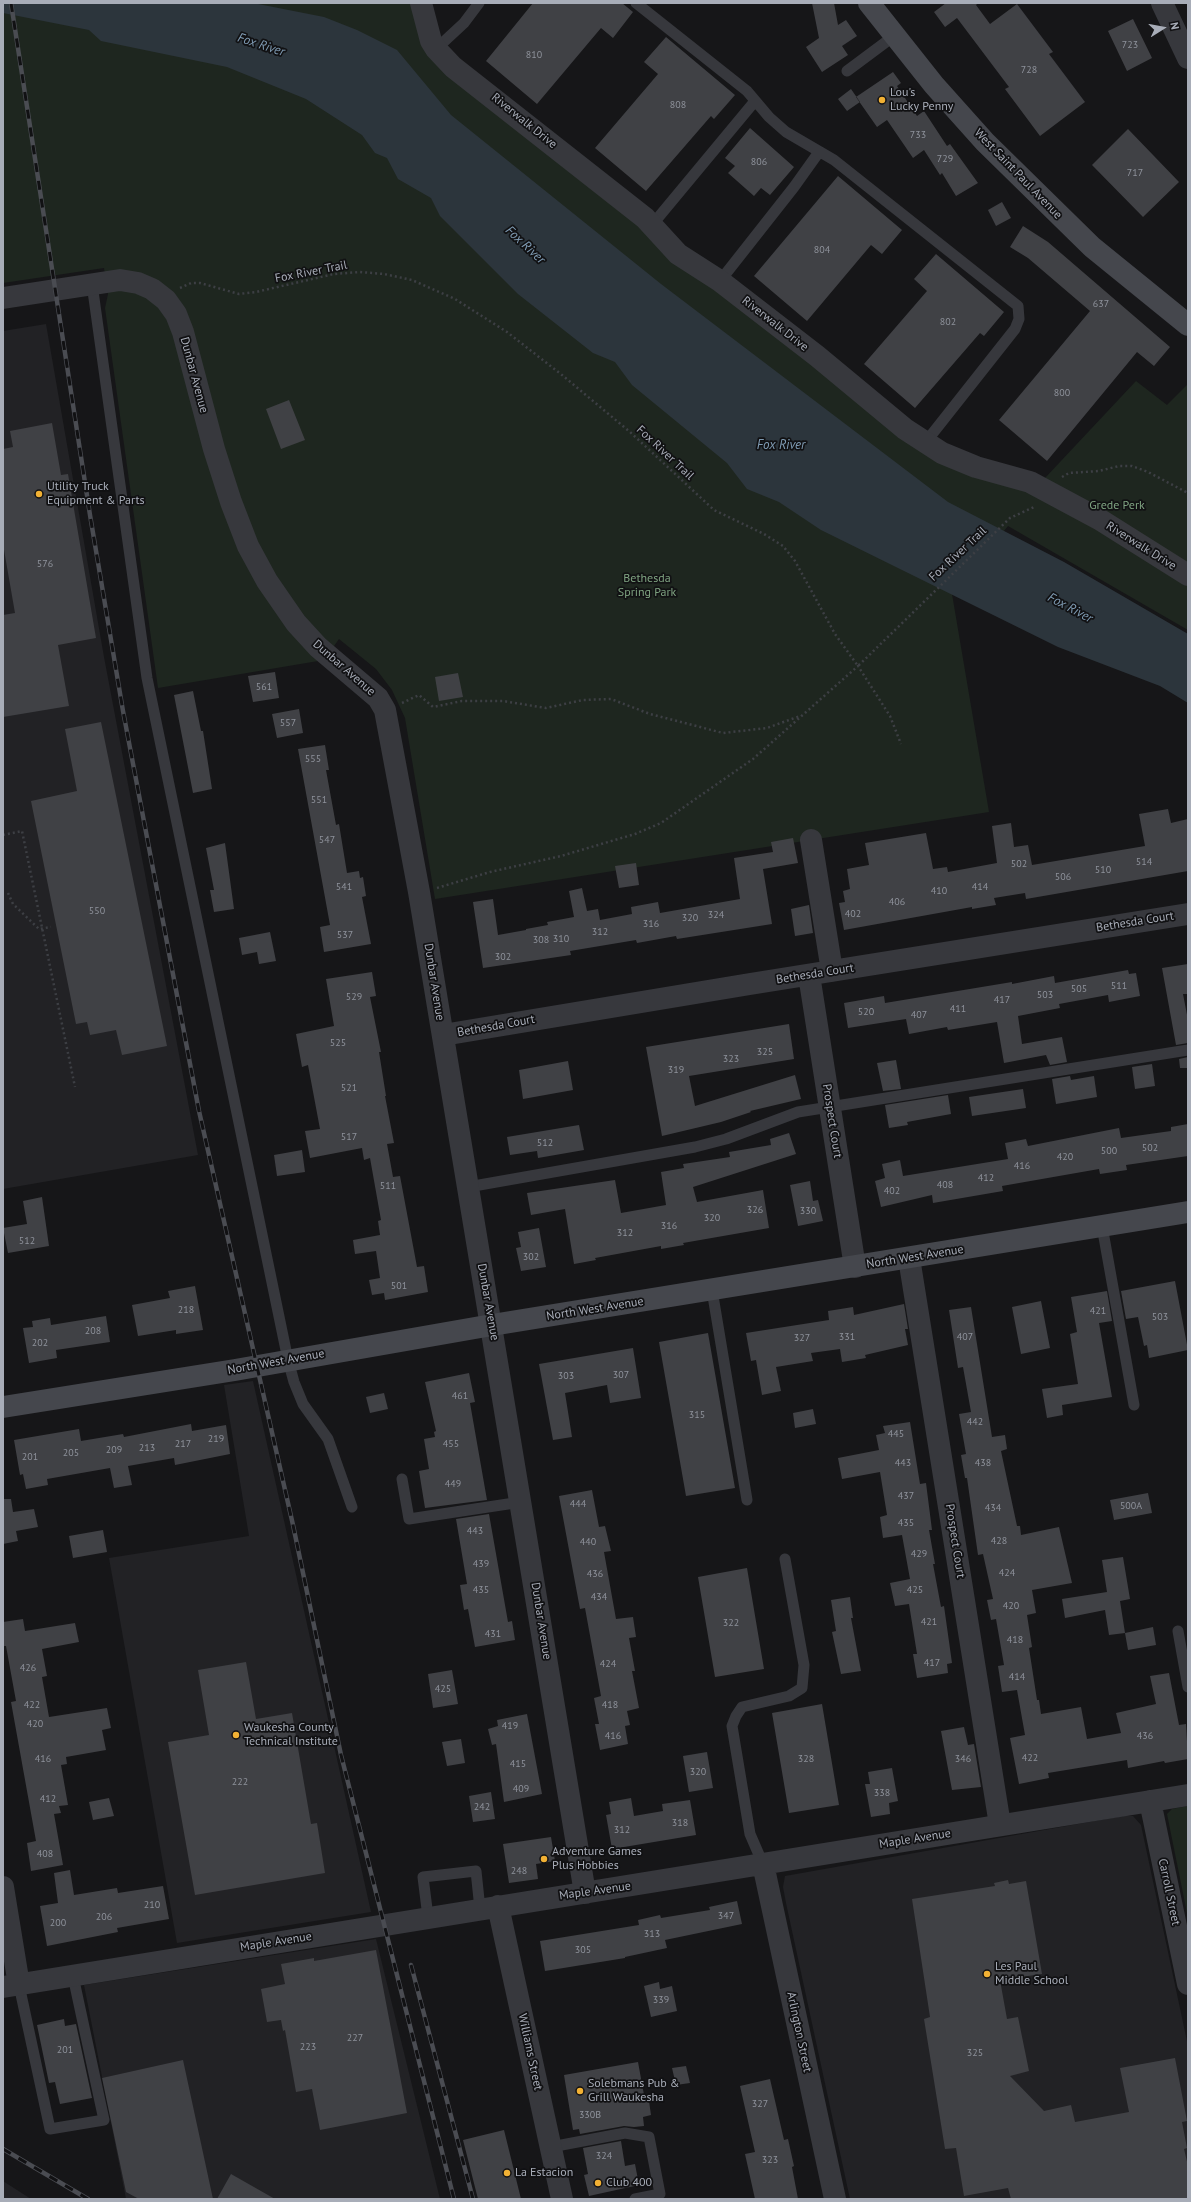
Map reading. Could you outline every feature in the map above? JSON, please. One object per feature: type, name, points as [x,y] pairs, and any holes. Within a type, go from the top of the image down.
[{"type":"street","name":"Riverwalk Drive","points":[[421,3],[431,41],[436,49],[453,66],[652,225],[678,254],[720,281],[817,356],[904,429],[925,443],[976,467],[1030,482],[1099,519],[1188,575]]},
{"type":"street","name":"West Saint Paul Avenue","points":[[869,3],[934,85],[985,142],[1066,223],[1188,325]]},
{"type":"street","points":[[1162,3],[1188,58]]},
{"type":"street","name":"Dunbar Avenue","points":[[3,298],[120,280],[138,283],[152,289],[166,300],[176,314],[183,332],[214,449],[231,502],[252,552],[268,581],[296,623],[318,646],[378,698],[385,710],[419,892],[522,1502],[585,1893]]},
{"type":"street","points":[[811,840],[832,971]]},
{"type":"street","name":"Bethesda Court","points":[[443,1035],[1188,914]]},
{"type":"street","name":"Prospect Court","points":[[809,975],[855,1267]]},
{"type":"street","name":"North West Avenue","points":[[3,1406],[1188,1212]]},
{"type":"street","name":"Prospect Court","points":[[909,1258],[1000,1825]]},
{"type":"street","name":"Maple Avenue","points":[[11,1986],[489,1907],[585,1893],[1188,1795]]},
{"type":"street","name":"Carroll Street","points":[[1150,1801],[1188,1984]]},
{"type":"street","name":"Arlington Street","points":[[762,1864],[835,2199]]},
{"type":"street","points":[[3,1887],[11,1986]]},
{"type":"street","name":"Williams Street","points":[[489,1907],[551,2147],[562,2199]]},
{"type":"lane","points":[[436,49],[464,22],[479,3]]},
{"type":"lane","points":[[636,3],[717,66],[786,132],[834,160],[1018,306],[1019,319],[1015,329],[925,443]]},
{"type":"lane","points":[[847,71],[894,36]]},
{"type":"lane","points":[[652,225],[755,101]]},
{"type":"lane","points":[[720,281],[794,187],[819,152]]},
{"type":"lane","points":[[92,284],[147,678],[288,1360],[294,1382],[303,1404],[328,1439],[352,1506]]},
{"type":"lane","points":[[468,1187],[695,1147],[726,1139],[798,1112],[1188,1050]]},
{"type":"lane","points":[[1102,1226],[1134,1405]]},
{"type":"lane","points":[[712,1290],[747,1500]]},
{"type":"lane","points":[[402,1479],[409,1519],[522,1502]]},
{"type":"lane","points":[[762,1864],[750,1834],[732,1726],[742,1706],[789,1696],[802,1688],[804,1665],[786,1558]]},
{"type":"lane","points":[[1178,1631],[1188,1687]]},
{"type":"lane","points":[[428,1917],[423,1877],[476,1871],[489,1907]]},
{"type":"lane","points":[[11,1986],[50,2129],[104,2120],[73,1976]]},
{"type":"lane","points":[[551,2147],[625,2133],[649,2137],[660,2194],[636,2199]]},
{"type":"path","name":"Fox River Trail","points":[[178,288],[191,283],[200,283],[239,294],[256,292],[334,274],[360,272],[384,274],[412,280],[455,299],[507,332],[562,374],[630,432],[714,510],[764,534],[783,546],[795,561],[835,634],[858,666],[937,586],[1001,526],[1010,518],[1039,504]]},
{"type":"path","points":[[1061,478],[1069,473],[1099,471],[1119,466],[1132,466],[1148,472],[1188,493]]},
{"type":"path","points":[[419,892],[447,886],[490,872],[561,856],[635,834],[661,823],[753,759],[858,666],[890,716],[901,744]]},
{"type":"path","points":[[385,710],[419,695],[433,706],[462,700],[504,701],[546,708],[583,700],[611,699],[650,714],[723,733],[767,728],[802,715]]},
{"type":"path","points":[[3,835],[22,831],[76,1087]]},
{"type":"path","points":[[8,893],[13,904],[39,929],[51,927]]},
{"type":"shaded area","points":[[46,324],[104,657],[198,1155],[3,1189],[3,331]]},
{"type":"shaded area","name":"Waukesha County Technical Institute","points":[[253,1381],[371,1912],[177,1943],[109,1558],[249,1536],[224,1385]]},
{"type":"shaded area","name":"Les Paul Middle School","points":[[1123,1816],[1133,1816],[1141,1825],[1188,2046],[1188,2199],[850,2199],[786,1903],[783,1887],[785,1876]]},
{"type":"shaded area","points":[[376,1939],[440,2199],[126,2199],[84,1985]]},
{"type":"shaded area","points":[[3,2181],[31,2199],[3,2199]]},
{"type":"green space","name":"Bethesda Spring Park","points":[[3,3],[413,3],[426,46],[711,282],[928,453],[1045,478],[1136,381],[1167,405],[1188,384],[1188,630],[1008,526],[952,594],[989,812],[435,899],[405,718],[392,690],[376,669],[339,639],[324,660],[158,688],[105,308],[108,294],[104,268],[3,283]]},
{"type":"green space","points":[[1188,1806],[1188,1918],[1167,1814],[1172,1809]]},
{"type":"water","name":"Fox River","points":[[3,3],[253,3],[324,17],[357,30],[397,50],[451,115],[661,284],[948,502],[1064,562],[1188,634],[1188,703],[1160,686],[1058,647],[821,530],[779,502],[747,489],[727,463],[632,385],[615,362],[593,353],[518,294],[440,216],[431,198],[398,179],[387,158],[375,153],[362,135],[306,99],[227,67],[101,41],[89,30],[3,13]]},
{"type":"building","points":[[533,3],[622,3],[633,12],[613,38],[601,28],[537,104],[486,61]]},
{"type":"building","points":[[812,3],[834,3],[838,25],[846,20],[857,36],[842,46],[848,55],[822,72],[806,47],[819,38]]},
{"type":"building","points":[[946,3],[978,3],[976,5],[990,24],[1017,4],[1053,52],[1049,54],[1085,102],[1040,136],[1005,89],[1009,87],[957,18],[945,27],[934,12]]},
{"type":"building","points":[[1133,19],[1152,58],[1127,71],[1108,31]]},
{"type":"building","points":[[666,37],[735,95],[714,119],[711,116],[646,191],[595,148],[658,74],[644,62]]},
{"type":"building","points":[[893,72],[901,83],[897,86],[917,116],[924,111],[947,146],[950,144],[978,183],[956,196],[942,173],[940,175],[924,150],[913,158],[887,120],[877,127],[856,97]]},
{"type":"building","points":[[851,89],[860,102],[847,111],[838,99]]},
{"type":"building","points":[[750,128],[794,167],[770,195],[761,188],[754,196],[728,173],[735,166],[725,158]]},
{"type":"building","points":[[1128,129],[1179,182],[1143,217],[1092,165]]},
{"type":"building","points":[[838,176],[902,230],[882,254],[871,245],[807,321],[754,276]]},
{"type":"building","points":[[1002,202],[1011,218],[996,226],[988,210]]},
{"type":"building","points":[[1023,226],[1048,242],[1170,347],[1154,366],[1137,352],[1047,461],[999,420],[1090,311],[1028,258],[1010,247]]},
{"type":"building","points":[[936,254],[1004,312],[984,336],[980,333],[915,408],[864,364],[927,291],[914,279]]},
{"type":"building","points":[[289,400],[305,440],[281,449],[266,409]]},
{"type":"building","name":"Utility Truck Equipment & Parts","points":[[52,423],[61,475],[68,474],[96,638],[58,645],[69,706],[3,717],[3,615],[15,613],[3,544],[3,449],[13,447],[10,431]]},
{"type":"building","points":[[275,672],[279,698],[253,702],[248,676]]},
{"type":"building","points":[[458,673],[463,697],[439,701],[435,677]]},
{"type":"building","points":[[193,691],[201,731],[203,731],[212,789],[193,793],[174,695]]},
{"type":"building","points":[[299,709],[303,733],[277,738],[272,714]]},
{"type":"building","points":[[101,722],[167,1046],[122,1055],[116,1030],[90,1035],[87,1022],[76,1024],[31,801],[77,791],[65,729]]},
{"type":"building","points":[[325,745],[329,770],[326,770],[336,825],[339,824],[347,873],[359,871],[360,878],[363,877],[366,896],[362,897],[371,944],[324,952],[320,927],[330,925],[298,749]]},
{"type":"building","points":[[1168,809],[1171,823],[1188,819],[1188,871],[1026,899],[1025,893],[994,898],[996,905],[972,909],[972,907],[844,930],[839,903],[845,902],[843,891],[850,889],[847,869],[869,865],[865,843],[926,833],[933,869],[947,867],[948,872],[997,863],[992,826],[1011,823],[1014,847],[1028,845],[1032,865],[1145,846],[1139,814]]},
{"type":"building","points":[[793,838],[798,863],[763,869],[772,924],[677,939],[676,936],[637,943],[636,940],[570,951],[571,955],[483,968],[473,902],[493,899],[498,935],[548,925],[547,922],[574,917],[569,891],[582,888],[587,911],[598,909],[600,920],[632,914],[631,907],[658,902],[660,913],[740,899],[734,858],[773,852],[771,842]]},
{"type":"building","points":[[225,843],[234,909],[214,912],[210,890],[214,890],[206,848]]},
{"type":"building","points":[[636,863],[639,885],[619,888],[615,866]]},
{"type":"building","points":[[809,905],[813,933],[795,936],[791,909]]},
{"type":"building","points":[[270,932],[276,961],[259,964],[257,952],[242,955],[239,938]]},
{"type":"building","points":[[1188,964],[1188,994],[1183,994],[1188,1020],[1188,1043],[1176,1045],[1162,968]]},
{"type":"building","points":[[1128,970],[1129,974],[1136,973],[1140,996],[1109,1002],[1108,995],[1059,1004],[1060,1008],[1018,1016],[1022,1044],[1062,1037],[1067,1062],[1050,1065],[1046,1055],[1004,1063],[997,1022],[948,1030],[947,1027],[909,1034],[906,1019],[848,1028],[844,1003],[884,996],[885,1003],[1012,982],[1012,984],[1054,976],[1055,983]]},
{"type":"building","points":[[372,972],[376,996],[370,997],[381,1052],[379,1052],[385,1096],[394,1143],[387,1144],[393,1177],[400,1176],[417,1267],[424,1266],[428,1292],[385,1300],[384,1293],[372,1295],[369,1280],[380,1278],[376,1251],[355,1254],[353,1240],[380,1235],[378,1221],[381,1220],[370,1158],[364,1160],[362,1148],[310,1158],[305,1131],[320,1129],[308,1065],[302,1067],[296,1034],[334,1026],[326,979]]},
{"type":"building","points":[[789,1024],[794,1059],[689,1076],[695,1106],[795,1075],[801,1099],[750,1111],[751,1112],[721,1122],[662,1136],[646,1047]]},
{"type":"building","points":[[1188,1057],[1188,1068],[1180,1068],[1179,1059]]},
{"type":"building","points":[[896,1060],[901,1089],[883,1091],[877,1063]]},
{"type":"building","points":[[568,1061],[573,1090],[523,1099],[519,1070]]},
{"type":"building","points":[[1152,1064],[1155,1086],[1135,1089],[1132,1067]]},
{"type":"building","points":[[1070,1076],[1071,1080],[1094,1076],[1097,1097],[1056,1104],[1052,1079]]},
{"type":"building","points":[[1023,1089],[1026,1108],[972,1116],[969,1097]]},
{"type":"building","points":[[948,1095],[951,1114],[907,1122],[908,1125],[889,1128],[885,1105]]},
{"type":"building","points":[[1188,1124],[1188,1156],[1126,1165],[1127,1170],[1100,1174],[1099,1169],[1002,1186],[1003,1191],[933,1203],[932,1195],[881,1207],[875,1181],[885,1178],[882,1164],[900,1160],[903,1176],[1008,1159],[1005,1143],[1026,1139],[1028,1146],[1119,1128],[1121,1138],[1171,1131],[1171,1127]]},
{"type":"building","points":[[579,1125],[584,1150],[538,1158],[537,1151],[510,1155],[507,1137]]},
{"type":"building","points":[[789,1133],[796,1154],[693,1187],[697,1202],[763,1190],[769,1228],[683,1243],[684,1245],[661,1249],[661,1246],[595,1258],[596,1260],[574,1264],[565,1209],[531,1215],[527,1193],[615,1180],[621,1213],[666,1205],[661,1172],[684,1168],[683,1164],[730,1157],[729,1152],[771,1145],[770,1139]]},
{"type":"building","points":[[302,1150],[305,1172],[277,1176],[274,1155]]},
{"type":"building","points":[[810,1181],[813,1201],[818,1200],[823,1221],[798,1226],[790,1185]]},
{"type":"building","points":[[42,1197],[49,1246],[8,1253],[3,1228],[27,1224],[23,1201]]},
{"type":"building","points":[[539,1228],[546,1267],[521,1271],[516,1248],[521,1247],[518,1232]]},
{"type":"building","points":[[1175,1281],[1188,1350],[1149,1358],[1147,1345],[1144,1346],[1138,1317],[1126,1319],[1121,1291]]},
{"type":"building","points":[[195,1286],[203,1330],[176,1334],[176,1330],[138,1336],[132,1305],[170,1298],[168,1291]]},
{"type":"building","points":[[1107,1291],[1112,1321],[1099,1323],[1112,1397],[1062,1405],[1063,1415],[1047,1418],[1042,1389],[1078,1384],[1070,1334],[1077,1332],[1071,1297]]},
{"type":"building","points":[[1041,1301],[1050,1348],[1021,1354],[1012,1307]]},
{"type":"building","points":[[904,1304],[908,1329],[905,1329],[908,1345],[865,1355],[866,1358],[842,1362],[840,1349],[811,1353],[813,1361],[776,1367],[781,1391],[762,1395],[756,1360],[751,1361],[746,1333],[829,1320],[828,1311],[853,1307],[854,1315]]},
{"type":"building","points":[[971,1307],[992,1437],[1005,1435],[1007,1449],[1001,1451],[1017,1526],[1020,1526],[1021,1535],[1059,1527],[1072,1583],[1032,1590],[1036,1613],[1027,1615],[1032,1647],[1029,1648],[1037,1700],[1039,1700],[1041,1714],[1081,1707],[1087,1739],[1121,1733],[1116,1713],[1156,1704],[1150,1676],[1169,1673],[1179,1725],[1186,1724],[1188,1759],[1165,1763],[1164,1761],[1128,1768],[1127,1760],[1048,1773],[1049,1778],[1019,1784],[1010,1738],[1025,1735],[1017,1690],[1002,1692],[998,1666],[1004,1665],[996,1619],[991,1620],[987,1600],[993,1599],[983,1554],[978,1555],[967,1478],[965,1478],[961,1455],[966,1454],[959,1414],[971,1412],[963,1367],[958,1368],[949,1310]]},
{"type":"building","points":[[106,1316],[110,1342],[56,1350],[57,1358],[29,1363],[23,1328],[33,1327],[32,1321],[50,1318],[51,1325]]},
{"type":"building","points":[[708,1333],[735,1488],[686,1496],[659,1342]]},
{"type":"building","points":[[633,1348],[641,1398],[610,1403],[607,1385],[565,1393],[572,1437],[553,1440],[539,1364]]},
{"type":"building","points":[[469,1373],[475,1402],[470,1403],[487,1500],[425,1508],[419,1471],[429,1469],[424,1439],[435,1437],[434,1432],[436,1431],[425,1382]]},
{"type":"building","points":[[384,1393],[388,1409],[370,1413],[366,1397]]},
{"type":"building","points":[[813,1409],[816,1424],[795,1428],[793,1413]]},
{"type":"building","points":[[910,1422],[920,1484],[926,1483],[932,1530],[929,1530],[935,1564],[933,1564],[941,1607],[944,1606],[952,1663],[947,1664],[948,1673],[917,1678],[913,1654],[917,1654],[909,1604],[895,1606],[890,1583],[910,1579],[902,1535],[883,1538],[880,1517],[887,1515],[880,1472],[842,1479],[838,1458],[879,1450],[876,1435],[885,1433],[883,1426]]},
{"type":"building","points":[[191,1424],[192,1431],[226,1425],[230,1454],[175,1465],[174,1458],[128,1466],[132,1485],[114,1488],[110,1468],[47,1479],[48,1485],[26,1489],[23,1474],[20,1475],[14,1440],[79,1429],[81,1441],[123,1434],[124,1437]]},
{"type":"building","points":[[592,1490],[599,1527],[605,1526],[611,1551],[604,1552],[616,1619],[633,1617],[636,1637],[629,1638],[635,1671],[632,1671],[639,1708],[627,1711],[630,1725],[625,1726],[628,1744],[600,1750],[595,1724],[599,1724],[594,1698],[601,1696],[585,1608],[580,1609],[559,1496]]},
{"type":"building","points":[[1148,1493],[1152,1513],[1114,1520],[1110,1500]]},
{"type":"building","points":[[3,1499],[11,1499],[13,1512],[34,1509],[38,1527],[16,1531],[18,1541],[3,1544]]},
{"type":"building","points":[[489,1514],[508,1622],[512,1621],[515,1640],[475,1647],[468,1609],[464,1610],[460,1585],[467,1584],[456,1519]]},
{"type":"building","points":[[103,1530],[107,1552],[73,1558],[69,1536]]},
{"type":"building","points":[[1123,1557],[1130,1599],[1120,1601],[1125,1633],[1109,1635],[1105,1610],[1065,1618],[1062,1599],[1107,1592],[1102,1560]]},
{"type":"building","points":[[747,1568],[764,1669],[715,1677],[698,1577]]},
{"type":"building","points":[[850,1597],[853,1618],[851,1618],[861,1671],[841,1674],[832,1632],[836,1631],[831,1600]]},
{"type":"building","points":[[23,1619],[25,1631],[75,1623],[79,1642],[42,1649],[47,1676],[42,1677],[49,1717],[107,1708],[111,1728],[102,1730],[106,1750],[66,1757],[67,1764],[61,1765],[68,1805],[59,1806],[61,1813],[54,1814],[63,1865],[31,1871],[27,1843],[36,1841],[11,1702],[16,1701],[6,1646],[3,1646],[3,1622]]},
{"type":"building","points":[[1153,1627],[1156,1645],[1128,1650],[1125,1633]]},
{"type":"building","points":[[246,1662],[256,1719],[292,1713],[311,1824],[317,1823],[325,1873],[195,1895],[168,1742],[209,1735],[198,1670]]},
{"type":"building","points":[[452,1670],[458,1704],[433,1708],[428,1674]]},
{"type":"building","points":[[822,1704],[839,1805],[789,1813],[772,1713]]},
{"type":"building","points":[[527,1714],[542,1794],[504,1802],[496,1744],[492,1745],[488,1729],[498,1726],[497,1720]]},
{"type":"building","points":[[964,1727],[968,1745],[974,1744],[981,1787],[952,1790],[941,1731]]},
{"type":"building","points":[[461,1739],[465,1763],[447,1766],[442,1742]]},
{"type":"building","points":[[707,1752],[713,1788],[689,1792],[683,1756]]},
{"type":"building","points":[[892,1768],[898,1801],[889,1803],[890,1814],[871,1817],[865,1784],[870,1784],[868,1772]]},
{"type":"building","points":[[491,1792],[495,1819],[473,1822],[469,1796]]},
{"type":"building","points":[[109,1798],[114,1816],[93,1820],[89,1802]]},
{"type":"building","points":[[631,1798],[634,1816],[663,1811],[662,1804],[690,1800],[696,1835],[612,1849],[606,1815],[611,1814],[609,1802]]},
{"type":"building","points":[[551,1837],[555,1861],[536,1864],[538,1879],[509,1883],[503,1844]]},
{"type":"building","points":[[70,1870],[74,1895],[117,1888],[118,1893],[163,1886],[169,1919],[117,1928],[118,1932],[47,1946],[40,1906],[58,1903],[54,1873]]},
{"type":"building","points":[[1008,1880],[1009,1884],[1026,1881],[1042,1974],[1000,1980],[1007,2019],[1018,2017],[1029,2071],[1010,2076],[1044,2111],[1071,2105],[1075,2122],[1129,2112],[1120,2068],[1175,2058],[1187,2121],[1182,2122],[1187,2148],[1184,2149],[1188,2166],[1188,2199],[1011,2199],[1008,2188],[964,2196],[956,2148],[945,2149],[924,2019],[930,2017],[912,1899],[995,1886],[994,1883]]},
{"type":"building","points":[[737,1901],[742,1924],[665,1940],[667,1948],[625,1958],[545,1971],[540,1941],[639,1925],[638,1920],[660,1915],[661,1918],[710,1910],[709,1907]]},
{"type":"building","points":[[376,1950],[407,2113],[320,2130],[312,2089],[296,2092],[285,2030],[283,2031],[281,2020],[267,2022],[261,1989],[285,1984],[281,1964],[314,1958],[314,1961]]},
{"type":"building","points":[[659,1982],[660,1989],[672,1986],[677,2011],[651,2017],[644,1986]]},
{"type":"building","points":[[64,2019],[65,2026],[76,2024],[92,2098],[60,2104],[55,2082],[49,2083],[37,2025]]},
{"type":"building","points":[[183,2060],[213,2199],[139,2199],[126,2192],[102,2078]]},
{"type":"building","points":[[638,2062],[644,2095],[648,2094],[651,2115],[643,2117],[644,2126],[624,2126],[580,2134],[579,2129],[573,2130],[564,2075]]},
{"type":"building","points":[[686,2066],[690,2083],[676,2085],[672,2068]]},
{"type":"building","points":[[770,2079],[784,2140],[788,2139],[794,2166],[792,2167],[798,2199],[755,2199],[745,2154],[755,2152],[740,2086]]},
{"type":"building","points":[[504,2130],[521,2199],[478,2199],[463,2140]]},
{"type":"building","points":[[621,2141],[625,2166],[635,2164],[639,2185],[589,2196],[584,2175],[588,2174],[583,2148]]},
{"type":"building","points":[[231,2174],[275,2199],[217,2199]]},
{"type":"railway","points":[[11,3],[90,515],[123,711],[199,1111],[293,1525],[341,1755],[454,2199]]},
{"type":"railway","points":[[411,1965],[473,2199]]},
{"type":"railway","points":[[3,2149],[88,2199]]},
{"type":"place","name":"Lou's Lucky Penny","points":[[882,100]]},
{"type":"place","name":"Utility Truck Equipment & Parts","points":[[39,494]]},
{"type":"place","name":"Waukesha County Technical Institute","points":[[236,1735]]},
{"type":"place","name":"Adventure Games Plus Hobbies","points":[[544,1859]]},
{"type":"place","name":"Les Paul Middle School","points":[[987,1974]]},
{"type":"place","name":"Solebmans Pub & Grill Waukesha","points":[[580,2091]]},
{"type":"place","name":"La Estacion","points":[[507,2173]]},
{"type":"place","name":"Club 400","points":[[598,2183]]},
{"type":"park label","name":"Grede Perk","points":[[1117,506]]}]
